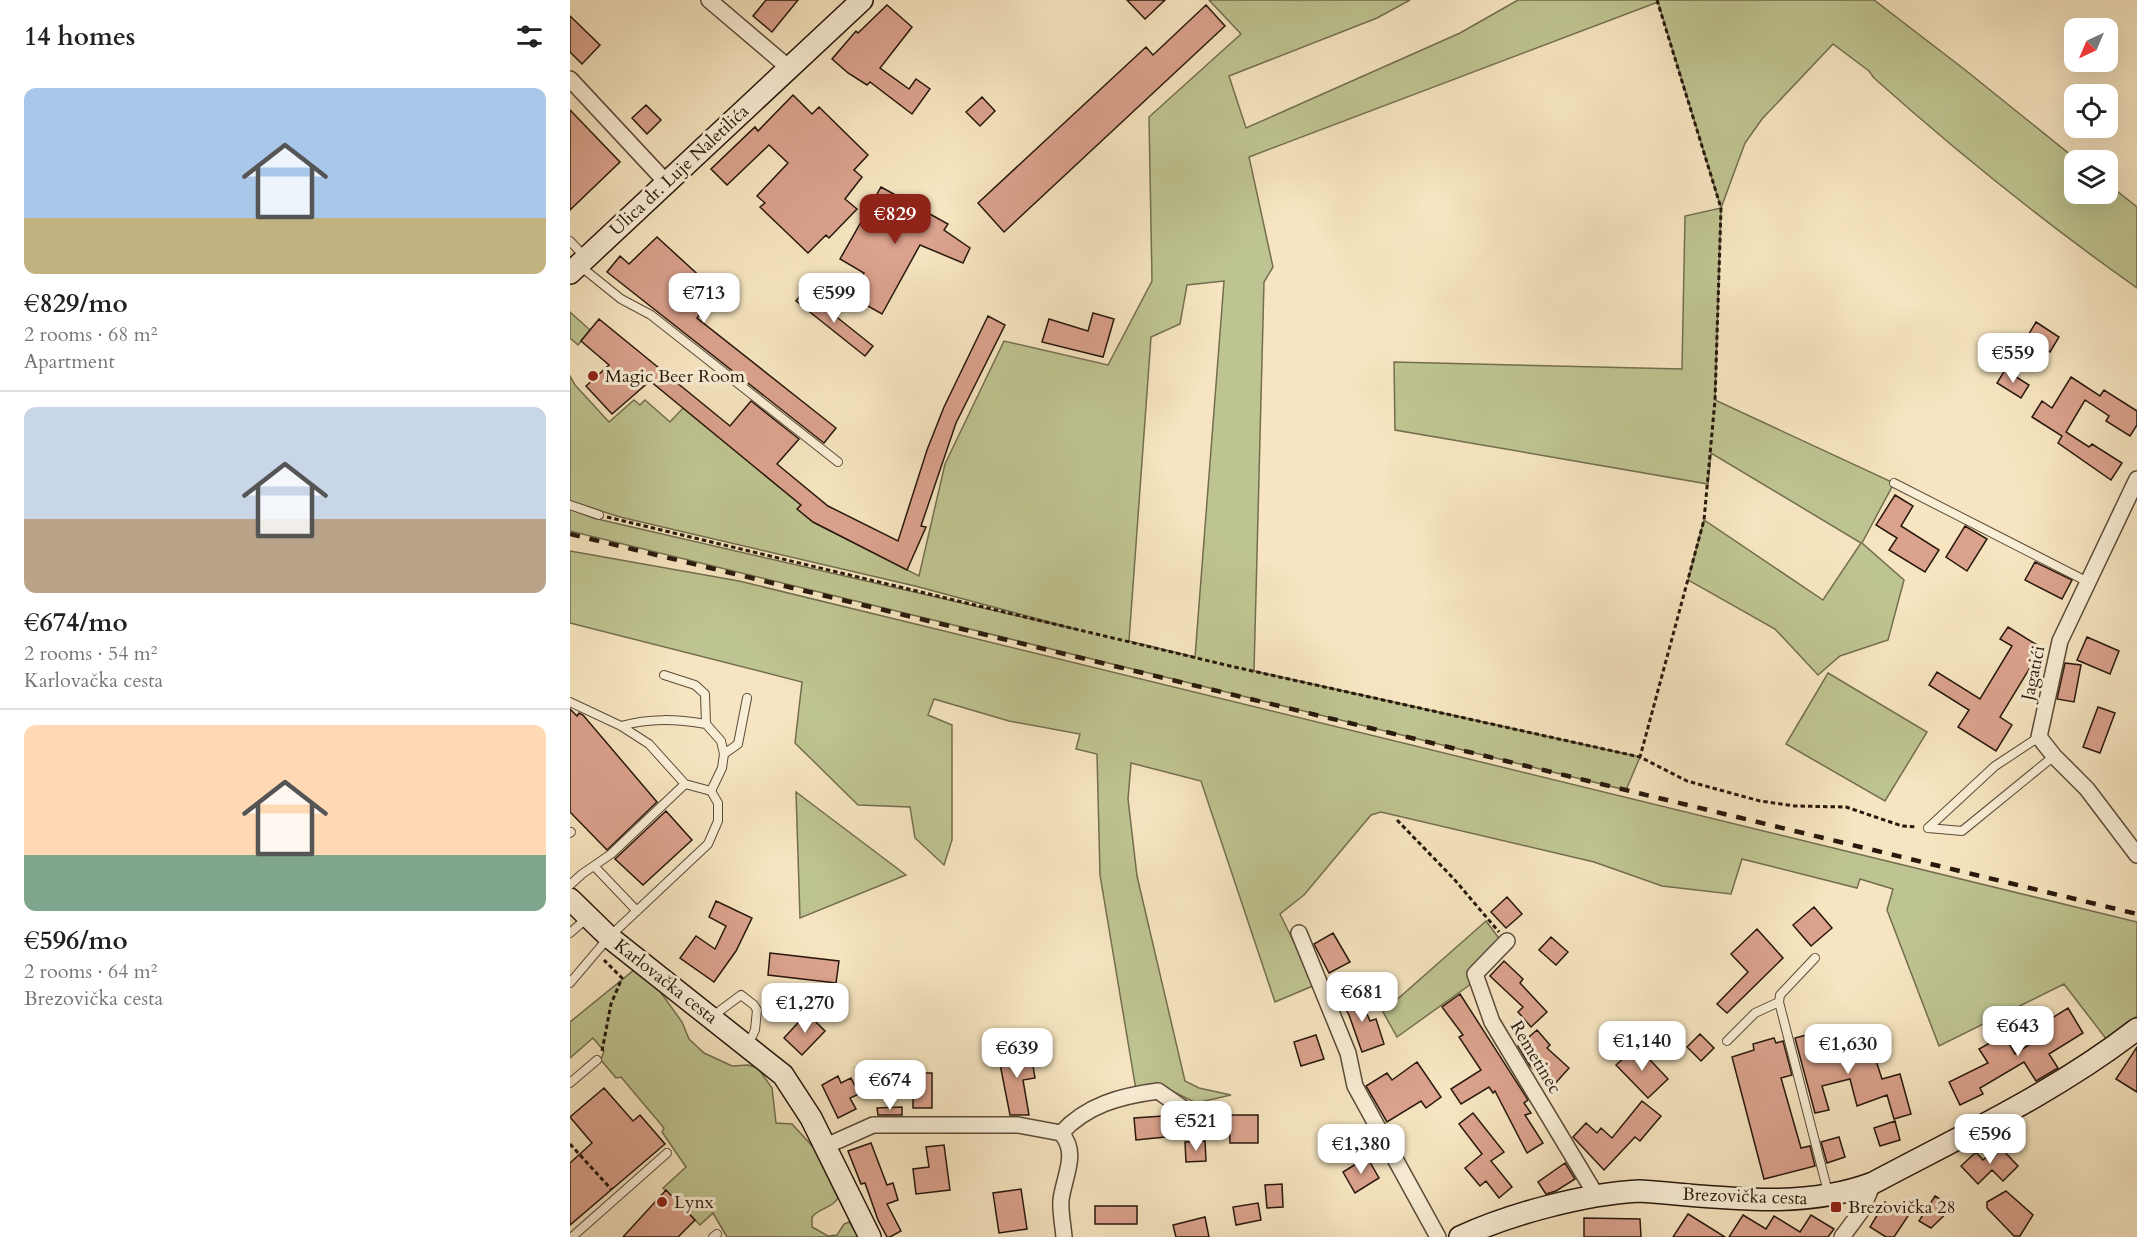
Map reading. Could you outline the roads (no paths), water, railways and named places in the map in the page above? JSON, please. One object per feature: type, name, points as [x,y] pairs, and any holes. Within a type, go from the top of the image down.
[{"type":"main road","name":"Ulica dr. Luje Naletilića","points":[[578,265],[862,0]]},
{"type":"main road","name":"Karlovačka cesta","points":[[570,899],[588,917],[603,945],[712,1016],[783,1075],[826,1146],[870,1237]]},
{"type":"main road","name":"Brezovička cesta","points":[[1460,1237],[1502,1221],[1596,1195],[1639,1191],[1782,1199],[1830,1196],[1873,1184],[2077,1073],[2137,1029]]},
{"type":"street","points":[[709,0],[789,68]]},
{"type":"street","points":[[570,79],[666,182]]},
{"type":"street","name":"Jagatići","points":[[2039,737],[2060,640],[2137,479]]},
{"type":"street","points":[[2039,737],[2054,756],[2087,789],[2137,855]]},
{"type":"street","points":[[1299,933],[1348,1053],[1355,1086],[1370,1118],[1438,1237]]},
{"type":"street","name":"Remetinec","points":[[1506,941],[1474,974],[1492,1022],[1596,1195]]},
{"type":"street","points":[[1061,1133],[1085,1111],[1131,1095],[1158,1091],[1208,1125]]},
{"type":"street","points":[[826,1146],[873,1125],[1018,1125],[1061,1133],[1068,1141],[1071,1152],[1061,1201],[1064,1237]]},
{"type":"street","points":[[1842,1237],[1862,1210],[1873,1184]]},
{"type":"lane","points":[[570,242],[578,265],[621,299],[651,315],[838,462]]},
{"type":"lane","points":[[1894,483],[2088,582]]},
{"type":"lane","points":[[570,505],[599,514]]},
{"type":"lane","points":[[664,675],[695,685],[705,694],[706,724],[721,741],[724,754],[722,768],[711,791]]},
{"type":"lane","points":[[724,754],[738,744],[747,698]]},
{"type":"lane","points":[[570,702],[621,726],[649,744],[685,784],[711,791],[718,803],[718,820],[708,844],[603,945],[570,983]]},
{"type":"lane","points":[[621,726],[645,720],[679,720],[706,724]]},
{"type":"lane","points":[[2039,737],[1995,766],[1928,828],[1962,831],[2054,756]]},
{"type":"lane","points":[[570,885],[611,854],[685,784]]},
{"type":"lane","points":[[594,866],[637,911]]},
{"type":"lane","points":[[570,933],[588,917]]},
{"type":"lane","points":[[1815,958],[1780,994],[1779,1002],[1818,1161],[1830,1196]]},
{"type":"lane","points":[[712,1016],[734,998],[741,995],[748,999],[757,1010],[755,1030],[748,1045]]},
{"type":"lane","points":[[1727,1041],[1755,1013],[1779,1002]]},
{"type":"lane","points":[[570,1083],[597,1060]]},
{"type":"lane","points":[[572,1237],[667,1153]]},
{"type":"railway","points":[[570,534],[2137,914]]},
{"type":"place","name":"Magic Beer Room","points":[[593,376]]},
{"type":"place","name":"Lynx","points":[[662,1202]]},
{"type":"place","name":"Brezovička 28","points":[[1836,1207]]}]
